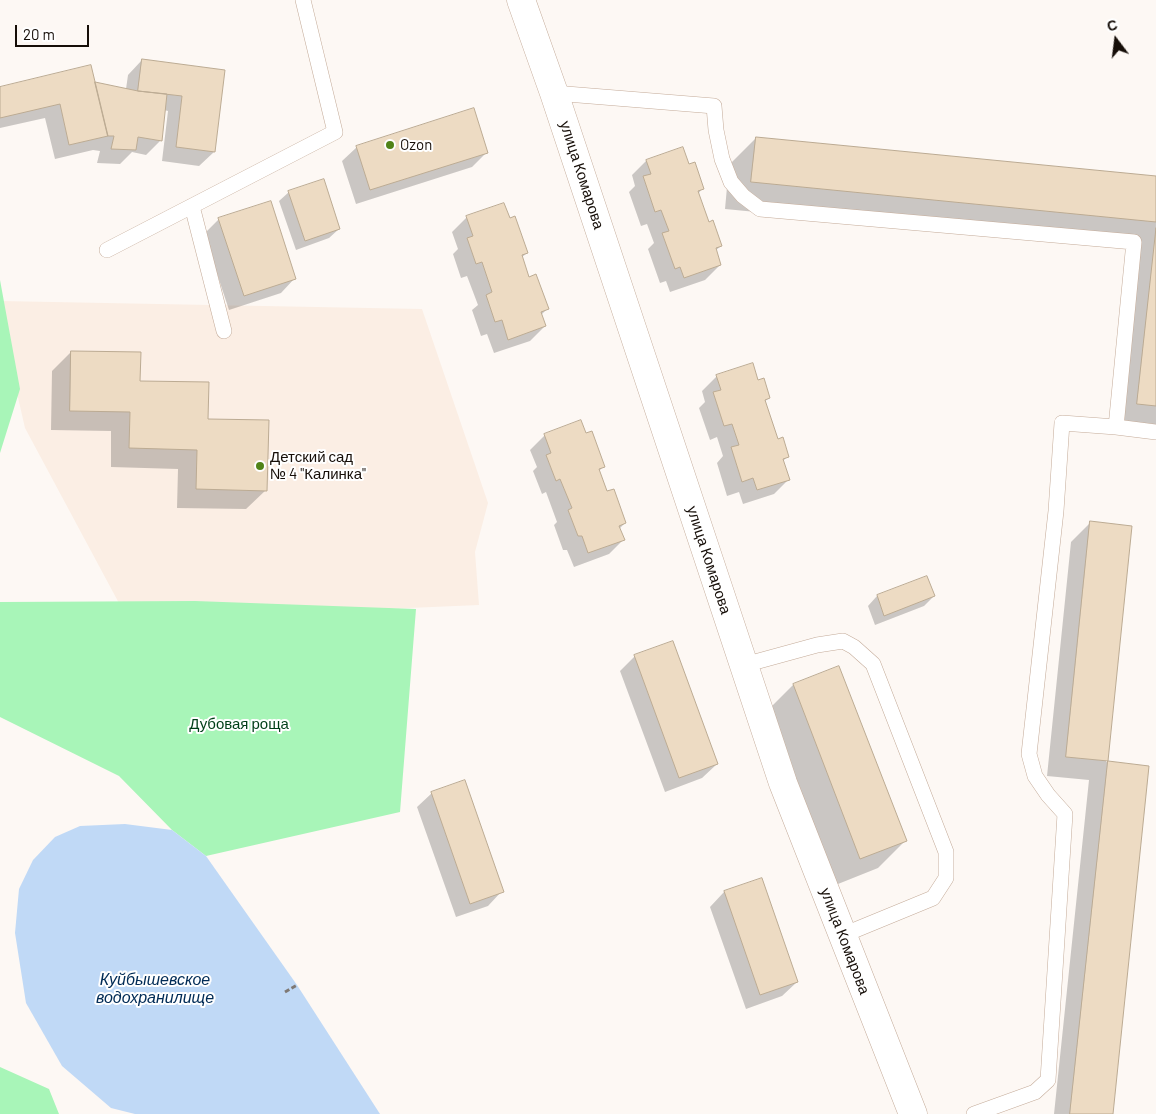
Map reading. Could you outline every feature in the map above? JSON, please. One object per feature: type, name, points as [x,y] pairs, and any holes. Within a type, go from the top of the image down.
[{"type":"street","name":"улица Комарова","points":[[521,0],[554,93],[783,783],[913,1114]]},
{"type":"lane","points":[[107,250],[335,132],[304,0]]},
{"type":"lane","points":[[554,93],[714,106],[716,130],[722,159],[731,182],[743,196],[760,209],[1134,242],[1116,427]]},
{"type":"lane","points":[[192,206],[224,330]]},
{"type":"lane","points":[[974,1114],[1035,1092],[1048,1080],[1065,814],[1048,795],[1035,776],[1029,754],[1056,511],[1062,423],[1156,432]]},
{"type":"lane","points":[[744,664],[817,645],[843,641],[854,647],[873,664],[946,852],[946,878],[933,898],[843,935]]},
{"type":"path","points":[[285,992],[297,985]]},
{"type":"shaded area","name":"Детский сад № 4 \"Калинка\"","points":[[0,301],[422,309],[488,503],[475,552],[479,605],[128,620],[25,428],[0,319]]},
{"type":"green space","points":[[0,280],[20,389],[0,453]]},
{"type":"green space","name":"Дубовая роща","points":[[195,601],[416,609],[400,812],[206,856],[172,830],[119,776],[0,717],[0,602]]},
{"type":"green space","points":[[0,1067],[49,1089],[59,1114],[0,1114]]},
{"type":"water","name":"Куйбышевское водохранилище","points":[[125,824],[172,830],[206,856],[297,985],[380,1114],[135,1114],[111,1108],[62,1066],[26,1003],[15,933],[19,889],[33,860],[55,837],[80,826]]},
{"type":"building","points":[[142,59],[225,70],[215,152],[176,147],[182,96],[138,91]]},
{"type":"building","points":[[91,65],[108,136],[69,145],[60,104],[0,118],[0,87]]},
{"type":"building","points":[[95,82],[138,91],[167,94],[162,141],[138,137],[136,150],[111,149],[114,136],[108,136]]},
{"type":"building","points":[[474,108],[488,153],[370,190],[356,146]]},
{"type":"building","points":[[756,137],[1156,176],[1156,222],[751,182]]},
{"type":"building","points":[[683,147],[689,164],[695,162],[704,189],[698,191],[709,222],[713,220],[722,246],[716,248],[721,265],[684,278],[680,267],[675,269],[662,233],[669,231],[661,210],[655,212],[643,176],[651,174],[646,160]]},
{"type":"building","points":[[324,179],[340,229],[305,241],[288,191]]},
{"type":"building","points":[[271,201],[296,279],[244,296],[218,218]]},
{"type":"building","points":[[504,203],[510,218],[515,216],[528,253],[522,255],[529,277],[536,274],[549,309],[541,312],[546,326],[508,340],[502,320],[495,322],[486,295],[492,292],[482,262],[476,264],[467,238],[473,236],[466,216]]},
{"type":"building","points":[[1156,228],[1156,406],[1137,404]]},
{"type":"building","points":[[71,351],[141,352],[140,381],[209,382],[208,419],[269,420],[267,491],[196,489],[197,450],[129,448],[130,412],[70,411]]},
{"type":"building","points":[[753,363],[758,380],[764,378],[770,398],[765,400],[778,439],[783,437],[789,457],[783,459],[790,480],[757,490],[753,478],[742,482],[731,447],[739,445],[732,424],[724,426],[713,392],[721,390],[716,375]]},
{"type":"building","points":[[581,420],[586,433],[592,431],[605,467],[599,469],[607,491],[614,489],[626,523],[619,526],[625,540],[588,553],[582,536],[578,536],[568,510],[572,508],[560,479],[556,481],[546,455],[551,453],[544,434]]},
{"type":"building","points":[[1090,521],[1132,526],[1108,761],[1066,757]]},
{"type":"building","points":[[927,576],[935,596],[884,616],[877,595]]},
{"type":"building","points":[[673,641],[718,764],[679,778],[634,655]]},
{"type":"building","points":[[839,666],[907,841],[860,859],[793,684]]},
{"type":"building","points":[[1108,761],[1149,766],[1113,1114],[1070,1114]]},
{"type":"building","points":[[465,780],[504,892],[470,904],[431,792]]},
{"type":"building","points":[[762,878],[798,982],[760,995],[724,891]]},
{"type":"place","name":"Ozon","points":[[390,145]]},
{"type":"place","name":"Детский сад № 4 \"Калинка\"","points":[[260,466]]}]
